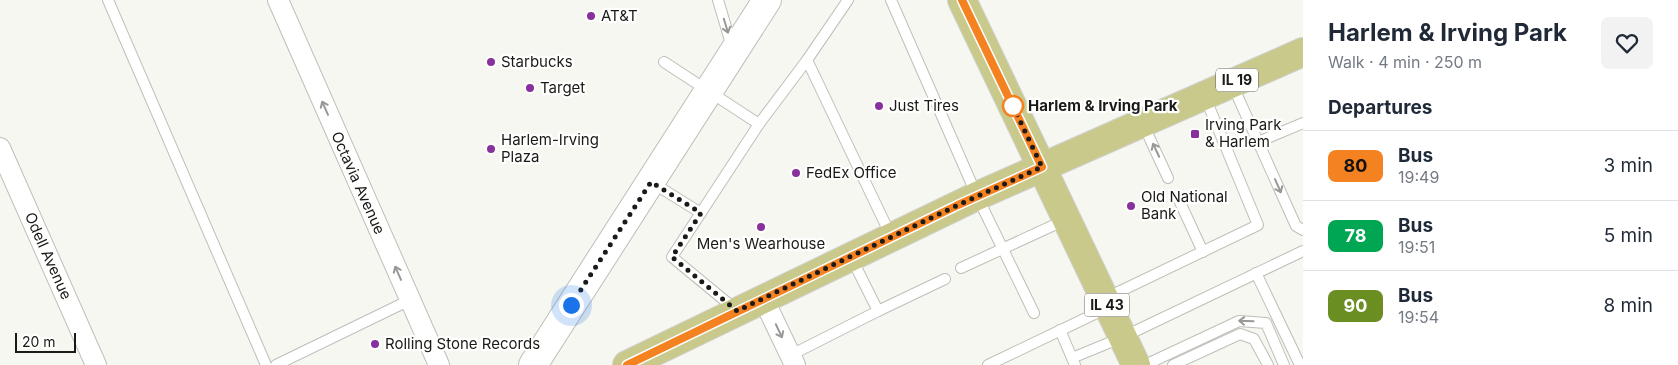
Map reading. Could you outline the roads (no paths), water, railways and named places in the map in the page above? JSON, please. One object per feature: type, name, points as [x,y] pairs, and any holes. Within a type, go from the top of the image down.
[{"type":"main road","points":[[533,365],[767,0]]},
{"type":"main road","name":"IL 43","points":[[962,0],[1136,365]]},
{"type":"main road","name":"IL 19","points":[[627,365],[977,196],[1303,52]]},
{"type":"street","name":"Octavia Avenue","points":[[278,0],[439,365]]},
{"type":"street","name":"Odell Avenue","points":[[0,148],[96,365]]},
{"type":"street","points":[[763,298],[793,360]]},
{"type":"lane","points":[[108,0],[266,365]]},
{"type":"lane","points":[[718,0],[734,52]]},
{"type":"lane","points":[[737,311],[672,257],[759,124],[807,60],[848,0]]},
{"type":"lane","points":[[891,0],[977,196],[1034,313]]},
{"type":"lane","points":[[807,60],[892,237]]},
{"type":"lane","points":[[664,62],[759,124]]},
{"type":"lane","points":[[1232,83],[1296,226],[1303,230]]},
{"type":"lane","points":[[988,365],[1060,330],[1203,252],[1258,225],[1204,95]]},
{"type":"lane","points":[[1142,122],[1168,178]]},
{"type":"lane","points":[[1258,142],[1303,123]]},
{"type":"lane","points":[[651,182],[701,213]]},
{"type":"lane","points":[[1179,200],[1203,252]]},
{"type":"lane","points":[[961,268],[1067,219]]},
{"type":"lane","points":[[1060,330],[1073,362],[1303,251]]},
{"type":"lane","points":[[851,256],[878,311]]},
{"type":"lane","points":[[1256,273],[1300,365]]},
{"type":"lane","points":[[793,360],[878,311],[945,279]]},
{"type":"lane","points":[[276,365],[410,300]]},
{"type":"lane","points":[[1145,365],[1239,320],[1266,322],[1284,365]]},
{"type":"lane","points":[[1173,365],[1240,334],[1254,339],[1268,365]]},
{"type":"place","name":"AT&T","points":[[591,16]]},
{"type":"place","name":"Starbucks","points":[[491,62]]},
{"type":"place","name":"Target","points":[[530,88]]},
{"type":"place","name":"Just Tires","points":[[879,106]]},
{"type":"place","name":"Harlem & Irving Park","points":[[1013,106]]},
{"type":"place","name":"Irving Park & Harlem","points":[[1195,134]]},
{"type":"place","name":"Harlem-Irving Plaza","points":[[491,149]]},
{"type":"place","name":"FedEx Office","points":[[796,173]]},
{"type":"place","name":"Old National Bank","points":[[1131,206]]},
{"type":"place","name":"Men's Wearhouse","points":[[761,227]]},
{"type":"place","name":"Rolling Stone Records","points":[[375,344]]}]
